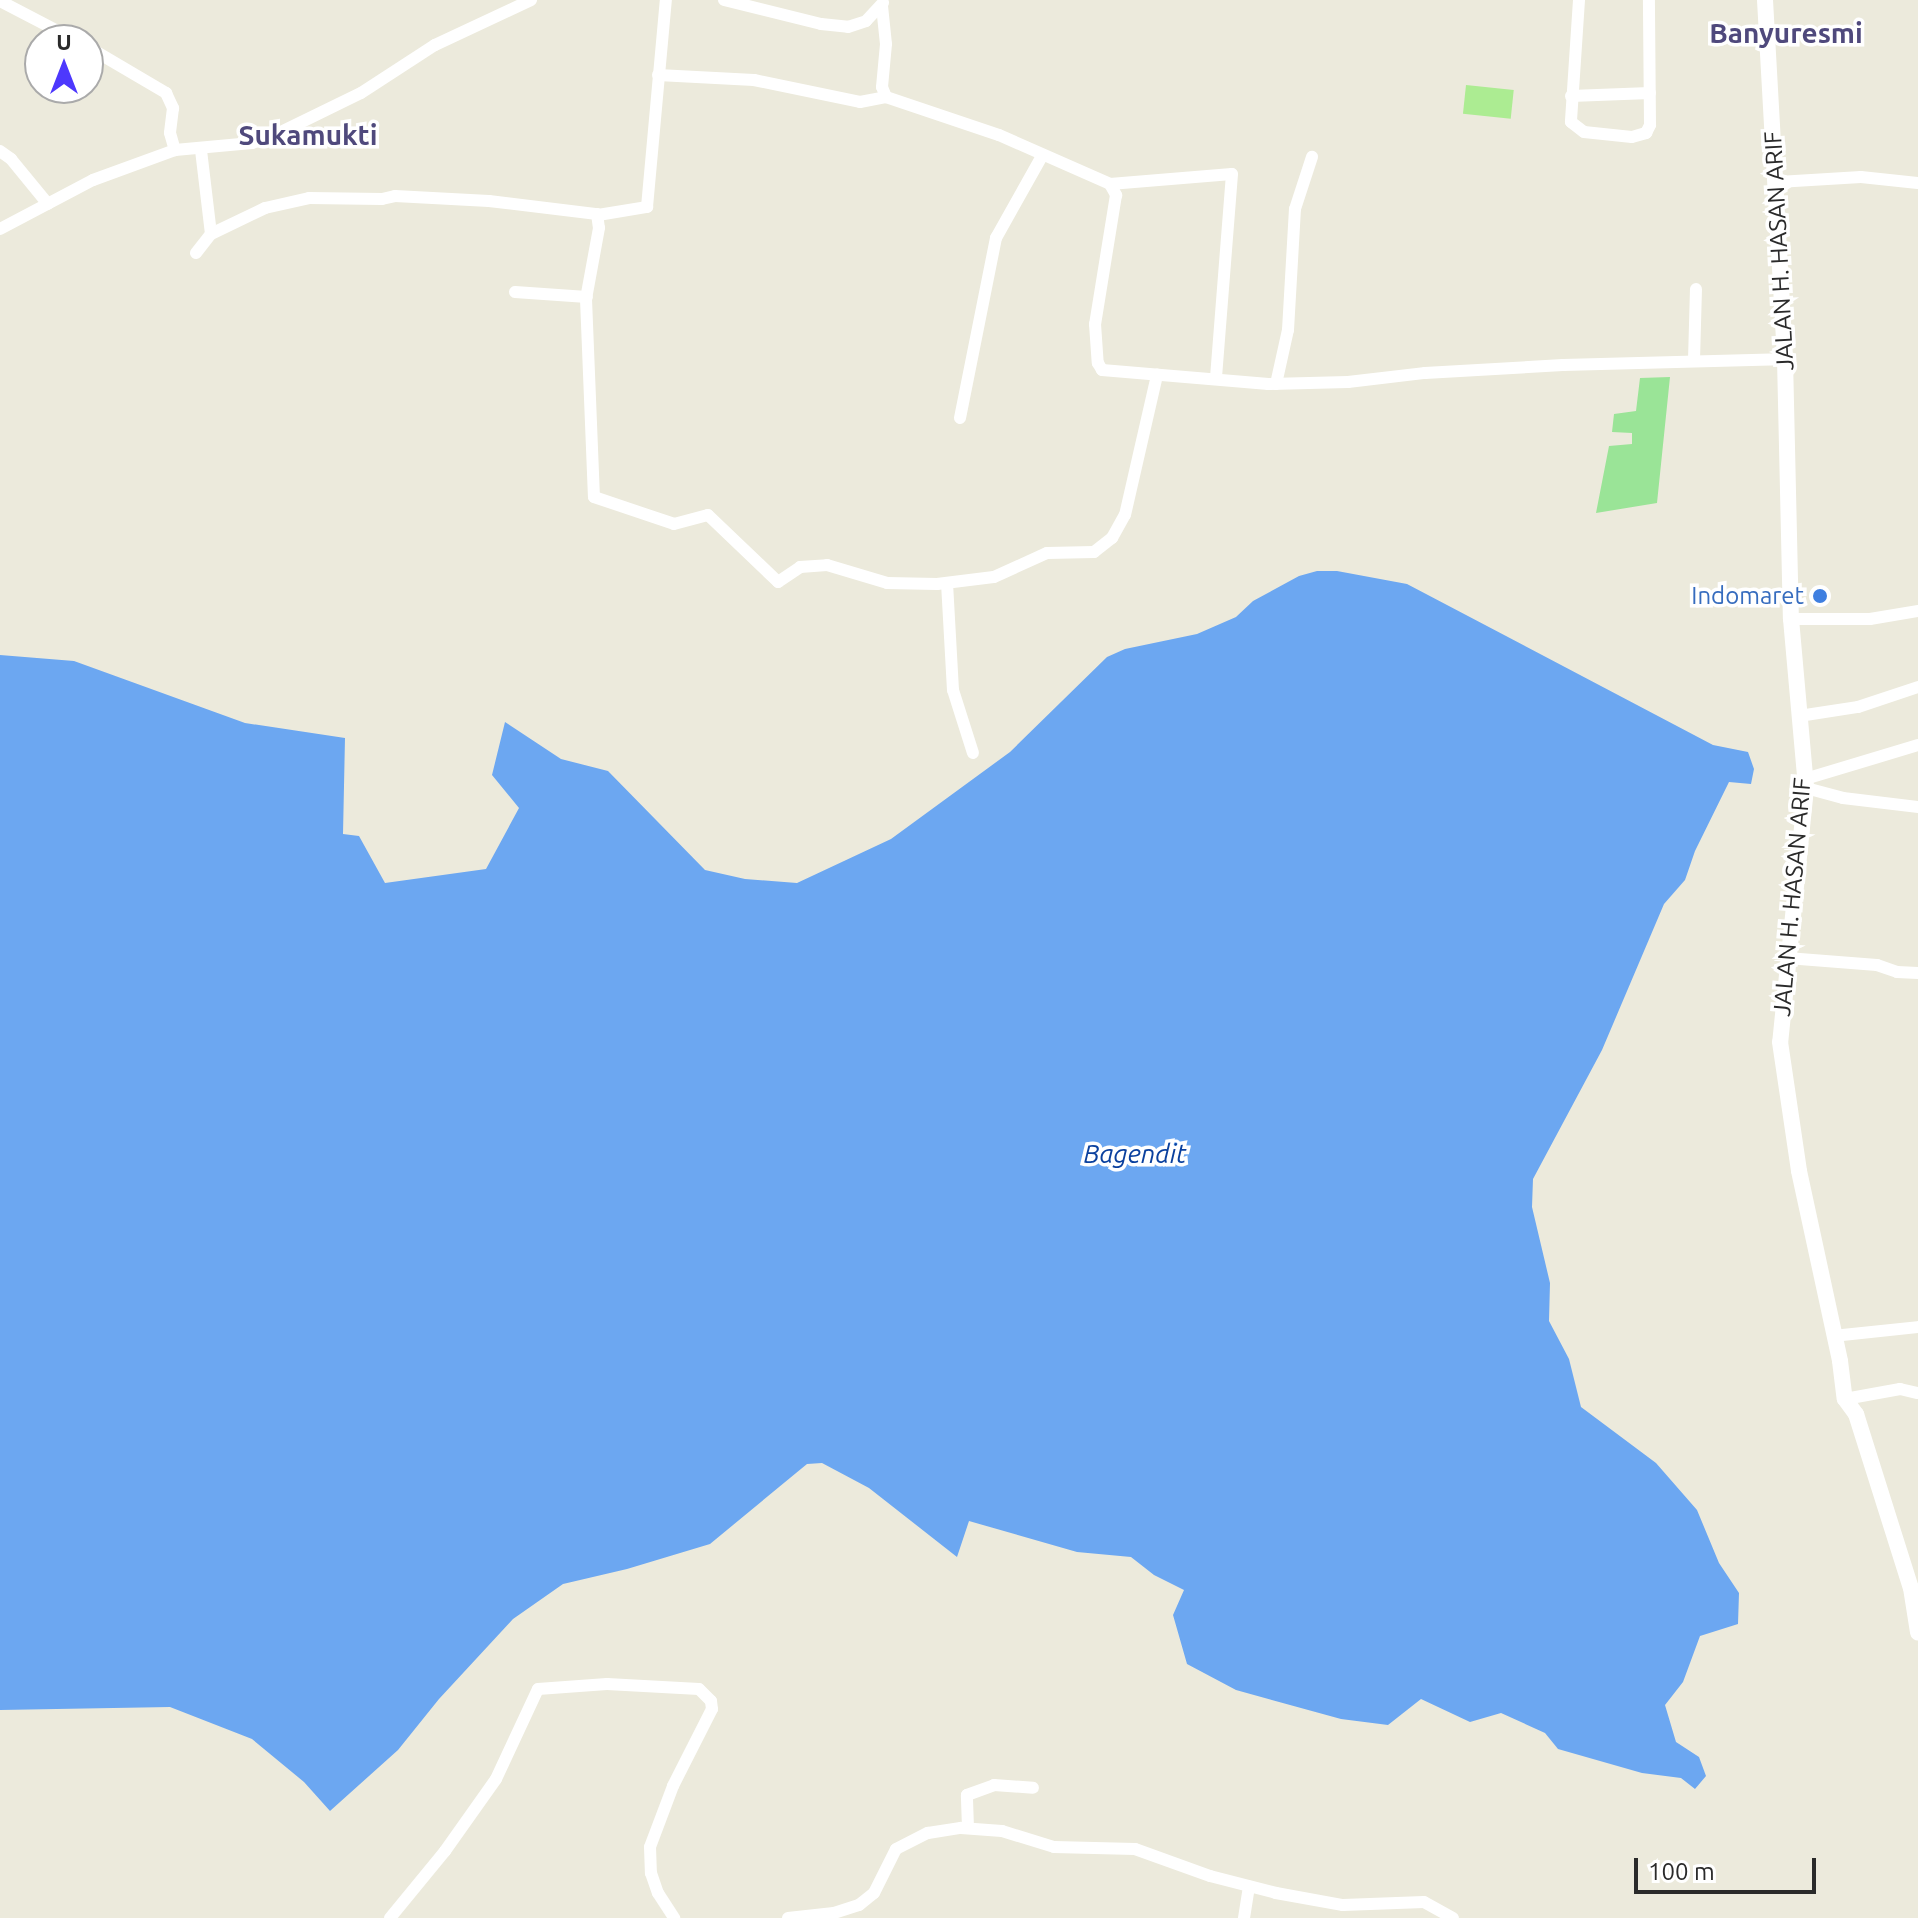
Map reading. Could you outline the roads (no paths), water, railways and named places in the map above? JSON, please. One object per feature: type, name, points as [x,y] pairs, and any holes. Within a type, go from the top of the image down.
[{"type":"main road","name":"JALAN H. HASAN ARIF","points":[[1765,0],[1785,359],[1791,619],[1806,784],[1780,1042],[1799,1171],[1845,1399],[1856,1414],[1911,1588],[1918,1632]]},
{"type":"street","points":[[0,229],[93,180],[175,150],[252,143],[277,134],[361,93],[435,45],[531,0]]},
{"type":"street","points":[[196,253],[211,234],[265,208],[309,198],[382,199],[395,196],[489,201],[598,215],[647,207],[666,0]]},
{"type":"street","points":[[724,0],[821,24],[848,27],[866,21],[883,3]]},
{"type":"street","points":[[1579,0],[1570,118],[1574,127],[1584,132],[1632,137],[1649,128],[1649,0]]},
{"type":"street","points":[[0,1],[44,24]]},
{"type":"street","points":[[883,3],[886,44],[882,87],[886,97]]},
{"type":"street","points":[[104,56],[166,93],[173,108],[170,133],[175,150]]},
{"type":"street","points":[[658,75],[754,80],[860,102],[886,97],[999,135],[1042,156],[1097,175],[1110,184],[1116,195],[1095,324],[1098,363],[1102,370],[1276,384],[1694,360],[1785,359]]},
{"type":"street","points":[[1571,96],[1650,93]]},
{"type":"street","points":[[201,150],[211,234]]},
{"type":"street","points":[[0,151],[11,159],[48,204]]},
{"type":"street","points":[[960,418],[996,238],[1042,156]]},
{"type":"street","points":[[1276,384],[1288,330],[1295,209],[1312,157]]},
{"type":"street","points":[[1110,184],[1232,174],[1216,378]]},
{"type":"street","points":[[1777,182],[1861,177],[1918,183]]},
{"type":"street","points":[[598,215],[587,297],[593,491],[599,501],[618,504],[674,524],[708,515],[778,582],[800,567],[827,565],[894,584],[947,583],[994,577],[1047,553],[1094,552],[1112,538],[1125,515],[1157,375]]},
{"type":"street","points":[[1694,360],[1696,289]]},
{"type":"street","points":[[515,292],[587,297]]},
{"type":"street","points":[[947,583],[953,690],[973,753]]},
{"type":"street","points":[[1791,619],[1870,619],[1918,611]]},
{"type":"street","points":[[1799,716],[1858,707],[1918,687]]},
{"type":"street","points":[[1806,784],[1918,745]]},
{"type":"street","points":[[1806,784],[1843,798],[1918,807]]},
{"type":"street","points":[[1787,958],[1877,965],[1897,972],[1918,973]]},
{"type":"street","points":[[1833,1336],[1918,1327]]},
{"type":"street","points":[[1845,1399],[1900,1389],[1918,1393]]},
{"type":"street","points":[[390,1918],[445,1851],[496,1779],[538,1689],[607,1684],[699,1689],[711,1701],[712,1709],[673,1786],[650,1847],[654,1883],[674,1918]]},
{"type":"street","points":[[968,1828],[967,1795],[994,1785],[1033,1788]]},
{"type":"street","points":[[788,1918],[834,1913],[859,1905],[874,1893],[896,1849],[928,1833],[968,1828],[1002,1831],[1054,1847],[1135,1849],[1249,1886],[1343,1905],[1424,1902],[1453,1918]]},
{"type":"street","points":[[1244,1918],[1249,1886]]},
{"type":"water","name":"Bagendit","points":[[1317,571],[1337,571],[1407,584],[1713,745],[1748,752],[1754,769],[1751,784],[1729,782],[1695,851],[1685,880],[1664,904],[1602,1050],[1533,1179],[1532,1207],[1550,1283],[1549,1321],[1569,1359],[1581,1407],[1656,1463],[1697,1510],[1719,1563],[1739,1593],[1738,1624],[1700,1636],[1683,1682],[1665,1705],[1676,1742],[1699,1757],[1706,1776],[1695,1789],[1681,1778],[1642,1773],[1558,1749],[1545,1733],[1501,1713],[1470,1722],[1421,1699],[1388,1725],[1341,1719],[1236,1690],[1187,1664],[1173,1615],[1184,1590],[1154,1575],[1131,1557],[1077,1552],[969,1521],[957,1557],[869,1488],[822,1463],[807,1464],[710,1544],[563,1584],[513,1619],[439,1699],[398,1750],[330,1811],[304,1782],[252,1739],[170,1707],[0,1710],[0,655],[74,661],[245,723],[345,738],[343,834],[359,836],[385,883],[486,869],[519,808],[492,775],[505,722],[561,759],[608,771],[705,870],[745,879],[797,883],[891,839],[1010,752],[1107,657],[1125,649],[1197,634],[1236,617],[1253,601],[1299,576]]},
{"type":"place","name":"Indomaret","points":[[1820,596]]},
{"type":"district","name":"Banyuresmi","points":[[1786,33]]},
{"type":"district","name":"Sukamukti","points":[[308,135]]}]
